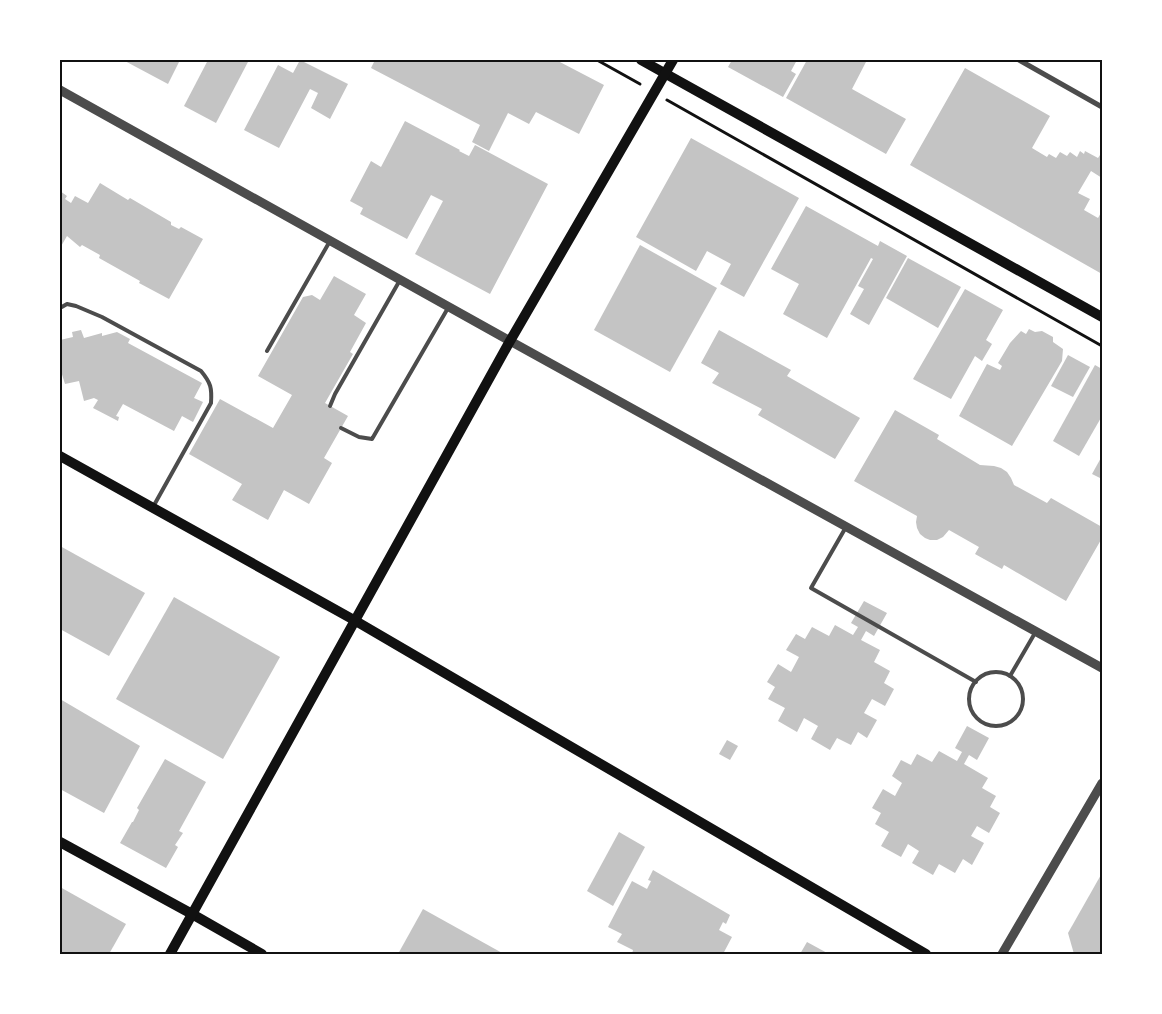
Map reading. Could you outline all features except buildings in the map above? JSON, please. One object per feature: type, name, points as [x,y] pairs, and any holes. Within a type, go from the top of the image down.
[{"type":"main road","points":[[641,60],[1102,317]]},
{"type":"main road","points":[[170,954],[510,341],[672,60]]},
{"type":"main road","points":[[60,456],[354,620],[926,954]]},
{"type":"main road","points":[[60,842],[262,954]]},
{"type":"street","points":[[1019,60],[1102,107]]},
{"type":"street","points":[[60,90],[1102,668]]},
{"type":"street","points":[[1002,954],[1102,784]]},
{"type":"lane","points":[[267,351],[330,241]]},
{"type":"lane","points":[[330,406],[334,394],[400,280]]},
{"type":"lane","points":[[60,308],[67,304],[102,317],[201,371],[208,379],[212,391],[211,403],[153,508]]},
{"type":"lane","points":[[341,428],[359,437],[372,440],[449,307]]},
{"type":"lane","points":[[846,526],[811,588],[976,682]]},
{"type":"lane","points":[[1010,676],[1036,632]]},
{"type":"lane","points":[[994,672],[1010,676],[1018,683],[1022,690],[1022,709],[1010,723],[1002,726],[984,723],[972,711],[970,694],[973,686],[986,675],[994,672]]},
{"type":"path","points":[[596,60],[619,73]]},
{"type":"path","points":[[696,118],[1102,346]]}]
